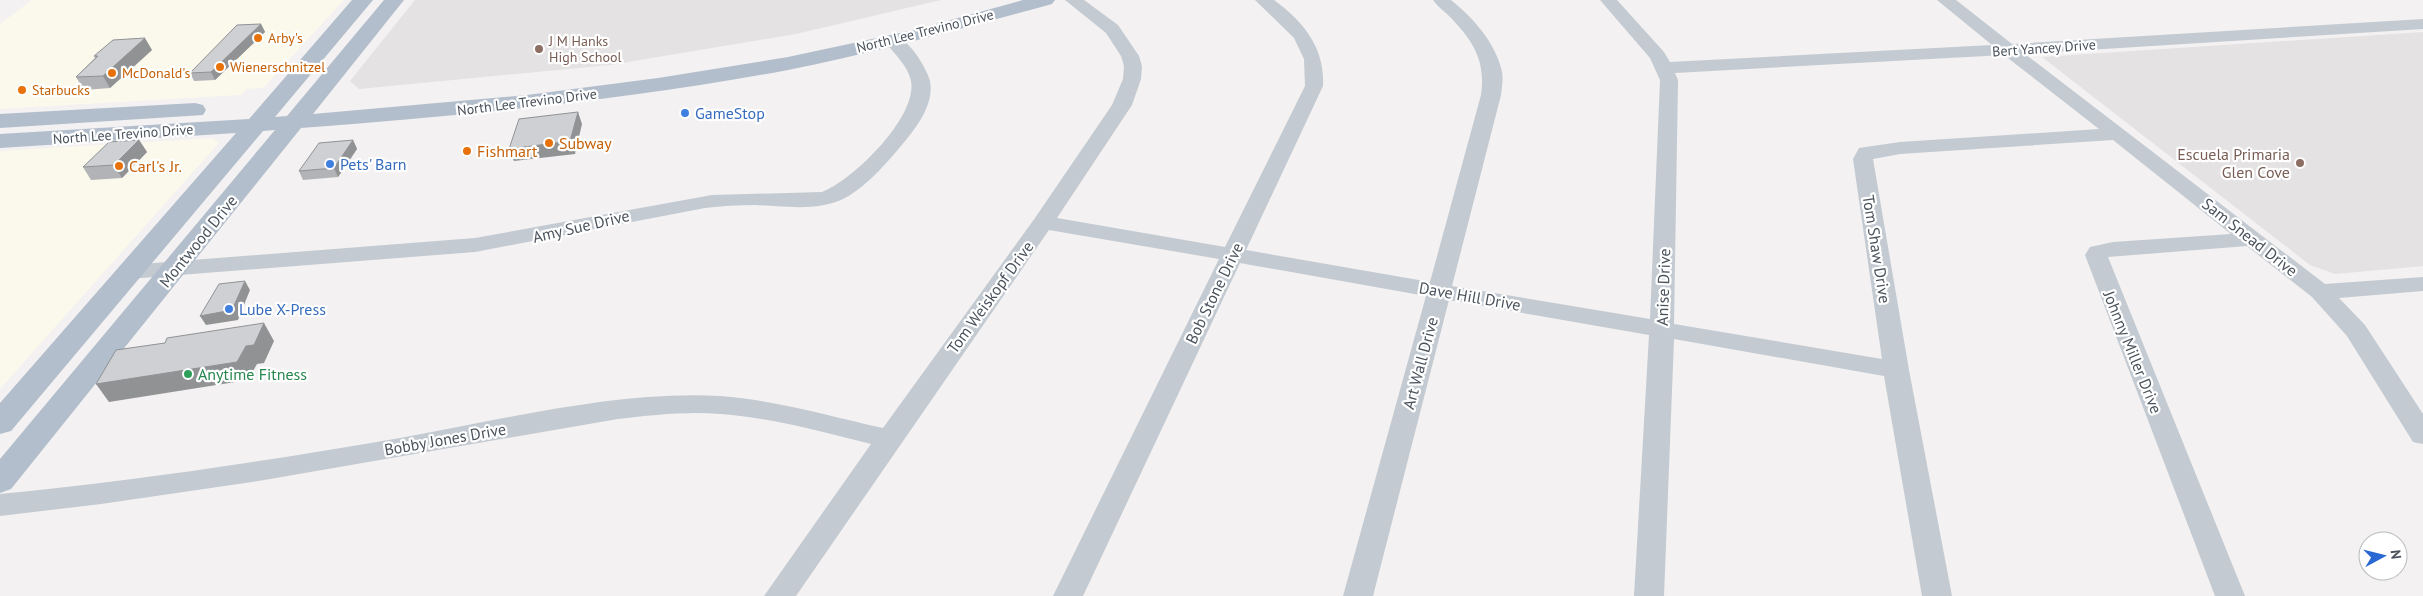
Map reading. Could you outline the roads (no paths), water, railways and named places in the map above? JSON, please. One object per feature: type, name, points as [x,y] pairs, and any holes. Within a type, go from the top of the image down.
[{"type":"main road","name":"Montwood Drive","points":[[0,423],[363,0]]},
{"type":"main road","name":"Montwood Drive","points":[[0,481],[175,270],[394,0]]},
{"type":"main road","name":"North Lee Trevino Drive","points":[[0,142],[437,112],[538,102],[679,82],[982,0]]},
{"type":"main road","name":"North Lee Trevino Drive","points":[[0,122],[311,103],[559,81],[773,57],[893,40],[1045,0]]},
{"type":"street","name":"Tom Weiskopf Drive","points":[[779,596],[1043,222],[1122,105],[1132,79],[1133,66],[1125,46],[1112,29],[1073,0]]},
{"type":"street","name":"Bob Stone Drive","points":[[1068,596],[1314,86],[1316,73],[1311,51],[1298,31],[1263,0]]},
{"type":"street","name":"Art Wall Drive","points":[[1358,596],[1493,81],[1492,68],[1485,52],[1450,7],[1441,0]]},
{"type":"street","name":"Anise Drive","points":[[1608,0],[1638,31],[1665,68],[1669,80],[1670,104],[1662,330],[1649,596]]},
{"type":"street","name":"Sam Snead Drive","points":[[1945,0],[2320,292],[2356,332],[2423,435]]},
{"type":"street","name":"Bert Yancey Drive","points":[[1665,68],[1699,68],[2011,50],[2423,24]]},
{"type":"street","name":"Amy Sue Drive","points":[[129,272],[175,270],[485,244],[524,238],[602,220],[707,201],[735,199],[811,201],[824,199],[842,192],[903,131],[914,116],[920,97],[919,78],[893,40]]},
{"type":"street","name":"Tom Shaw Drive","points":[[1937,596],[1896,370],[1863,159],[1866,152],[2119,134]]},
{"type":"street","name":"Dave Hill Drive","points":[[1043,222],[1896,370]]},
{"type":"street","name":"Johnny Miller Drive","points":[[2230,596],[2096,255],[2098,252],[2113,249],[2252,239]]},
{"type":"street","points":[[2320,292],[2423,284]]},
{"type":"street","name":"Bobby Jones Drive","points":[[0,506],[170,487],[616,409],[642,407],[692,405],[754,409],[888,439]]},
{"type":"place","name":"Arby's","points":[[258,38]]},
{"type":"place","name":"J M Hanks High School","points":[[539,49]]},
{"type":"place","name":"Wienerschnitzel","points":[[220,67]]},
{"type":"place","name":"McDonald's","points":[[112,73]]},
{"type":"place","name":"Starbucks","points":[[22,90]]},
{"type":"place","name":"GameStop","points":[[685,113]]},
{"type":"place","name":"Subway","points":[[549,143]]},
{"type":"place","name":"Fishmart","points":[[467,151]]},
{"type":"place","name":"Escuela Primaria Glen Cove","points":[[2300,163]]},
{"type":"place","name":"Pets' Barn","points":[[330,164]]},
{"type":"place","name":"Carl's Jr.","points":[[119,166]]},
{"type":"place","name":"Lube X-Press","points":[[229,309]]},
{"type":"place","name":"Anytime Fitness","points":[[188,374]]}]
